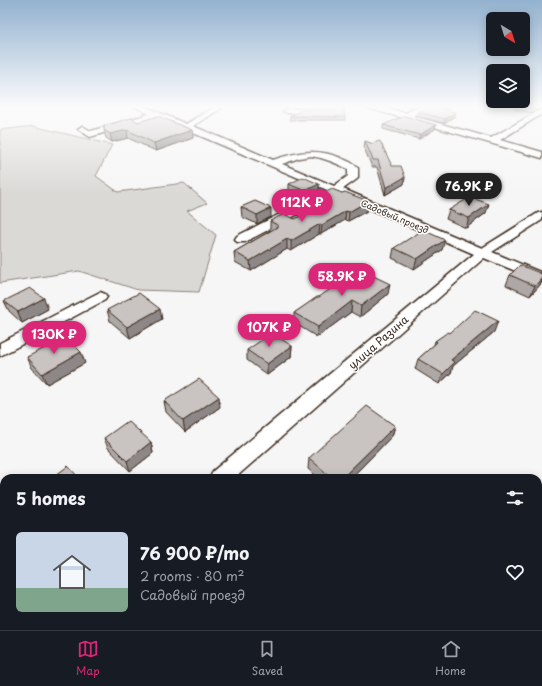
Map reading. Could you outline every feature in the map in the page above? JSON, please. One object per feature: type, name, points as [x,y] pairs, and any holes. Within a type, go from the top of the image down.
[{"type":"street","name":"Садовый проезд","points":[[210,135],[542,278]]},
{"type":"street","points":[[473,135],[542,155]]},
{"type":"street","points":[[492,141],[501,135]]},
{"type":"street","points":[[241,239],[335,190],[353,177],[353,168],[341,161],[323,155],[304,154],[274,163]]},
{"type":"street","name":"улица Разина","points":[[225,474],[482,253],[542,215]]},
{"type":"street","points":[[0,350],[100,297]]},
{"type":"shaded area","points":[[0,135],[72,135],[112,145],[96,176],[118,192],[184,183],[207,203],[187,211],[216,235],[199,292],[138,290],[79,271],[0,283]]},
{"type":"building","points":[[138,135],[176,135],[154,143]]},
{"type":"building","points":[[365,141],[373,144],[380,141],[392,166],[401,166],[405,177],[386,188],[378,160],[373,160]]},
{"type":"building","points":[[303,177],[319,184],[305,191],[289,184]]},
{"type":"building","points":[[332,189],[342,193],[345,192],[368,201],[349,212],[346,211],[322,225],[320,224],[291,241],[287,239],[250,261],[234,252],[279,226],[270,221],[284,214],[295,219],[326,202],[328,200],[318,196]]},
{"type":"building","points":[[470,197],[489,204],[469,218],[449,210]]},
{"type":"building","points":[[255,201],[271,208],[257,215],[241,207]]},
{"type":"building","points":[[423,230],[445,240],[417,259],[394,248]]},
{"type":"building","points":[[520,265],[542,274],[542,278],[535,286],[510,275]]},
{"type":"building","points":[[359,269],[390,284],[361,306],[352,301],[318,327],[294,313],[319,297]]},
{"type":"building","points":[[30,288],[44,298],[18,312],[4,301]]},
{"type":"building","points":[[139,293],[160,309],[127,327],[107,310]]},
{"type":"building","points":[[475,310],[498,321],[451,360],[455,362],[443,374],[418,359],[437,342],[435,341],[448,332],[450,333]]},
{"type":"building","points":[[272,333],[292,346],[267,364],[247,350]]},
{"type":"building","points":[[66,337],[81,352],[42,374],[27,357]]},
{"type":"building","points":[[199,379],[219,397],[183,421],[164,401]]},
{"type":"building","points":[[367,406],[395,426],[346,474],[327,474],[309,458]]},
{"type":"building","points":[[128,421],[151,442],[127,461],[104,438]]},
{"type":"building","points":[[68,466],[75,474],[57,474]]}]
